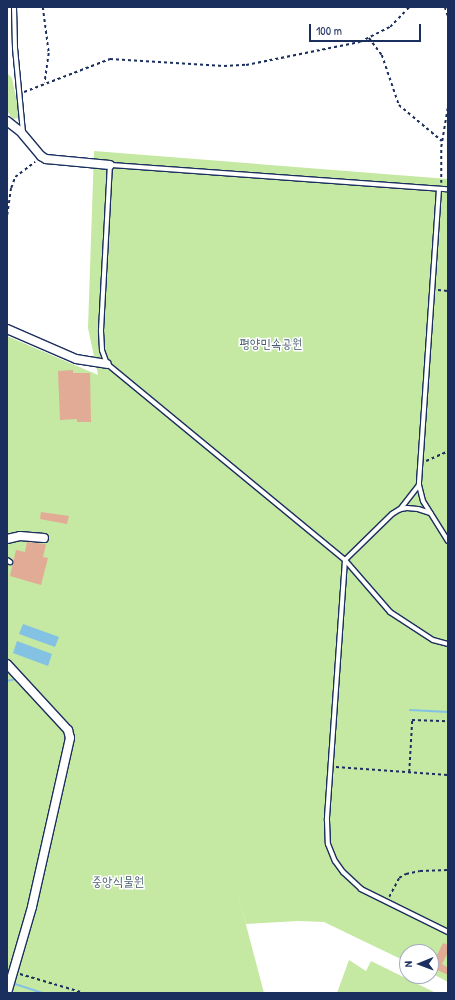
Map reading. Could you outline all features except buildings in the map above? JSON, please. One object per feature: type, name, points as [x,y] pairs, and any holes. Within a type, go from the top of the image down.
[{"type":"street","points":[[7,121],[24,135],[42,157],[46,159],[110,165]]},
{"type":"street","points":[[7,329],[76,359],[107,364]]},
{"type":"street","points":[[7,538],[20,536],[44,538]]},
{"type":"street","points":[[7,664],[68,730],[70,738],[32,907],[11,983]]},
{"type":"lane","points":[[14,7],[15,48],[24,135]]},
{"type":"lane","points":[[448,189],[110,165],[101,330],[102,350],[107,364],[345,560],[390,612],[433,640],[448,644]]},
{"type":"lane","points":[[440,189],[419,485],[423,501],[448,541]]},
{"type":"lane","points":[[419,485],[400,509],[392,514],[345,560],[327,831],[328,844],[333,855],[343,872],[361,889],[448,932]]},
{"type":"lane","points":[[400,509],[418,509],[430,513]]},
{"type":"path","points":[[43,7],[49,53],[45,83]]},
{"type":"path","points":[[19,95],[45,83],[110,59],[224,66],[246,65],[360,42],[390,27],[409,7]]},
{"type":"path","points":[[445,7],[448,16]]},
{"type":"path","points":[[368,37],[382,55],[399,105],[442,141]]},
{"type":"path","points":[[440,189],[442,141],[448,105]]},
{"type":"path","points":[[7,215],[11,188],[15,177],[42,157]]},
{"type":"path","points":[[433,290],[448,291]]},
{"type":"path","points":[[421,463],[448,451]]},
{"type":"path","points":[[409,772],[412,720],[448,721]]},
{"type":"path","points":[[331,766],[448,775]]},
{"type":"path","points":[[386,902],[399,878],[420,871],[448,870]]},
{"type":"path","points":[[11,983],[84,993]]},
{"type":"green space","points":[[7,73],[12,78],[18,107],[18,118],[13,119],[7,111]]},
{"type":"green space","name":"평양민속공원","points":[[94,151],[448,179],[448,982],[439,977],[439,944],[399,944],[399,958],[324,922],[298,921],[246,924],[235,883],[264,993],[7,993],[7,336],[98,375],[88,328]]},
{"type":"green space","points":[[349,960],[366,971],[371,961],[399,975],[399,984],[418,984],[436,993],[337,993]]},
{"type":"water","points":[[23,624],[59,637],[55,647],[19,634]]},
{"type":"water","points":[[17,641],[52,654],[48,666],[13,653]]},
{"type":"waterway","points":[[7,681],[16,679]]},
{"type":"waterway","points":[[410,710],[448,712]]},
{"type":"waterway","points":[[12,983],[43,993]]},
{"type":"park label","name":"중앙식물원","points":[[118,881]]}]
